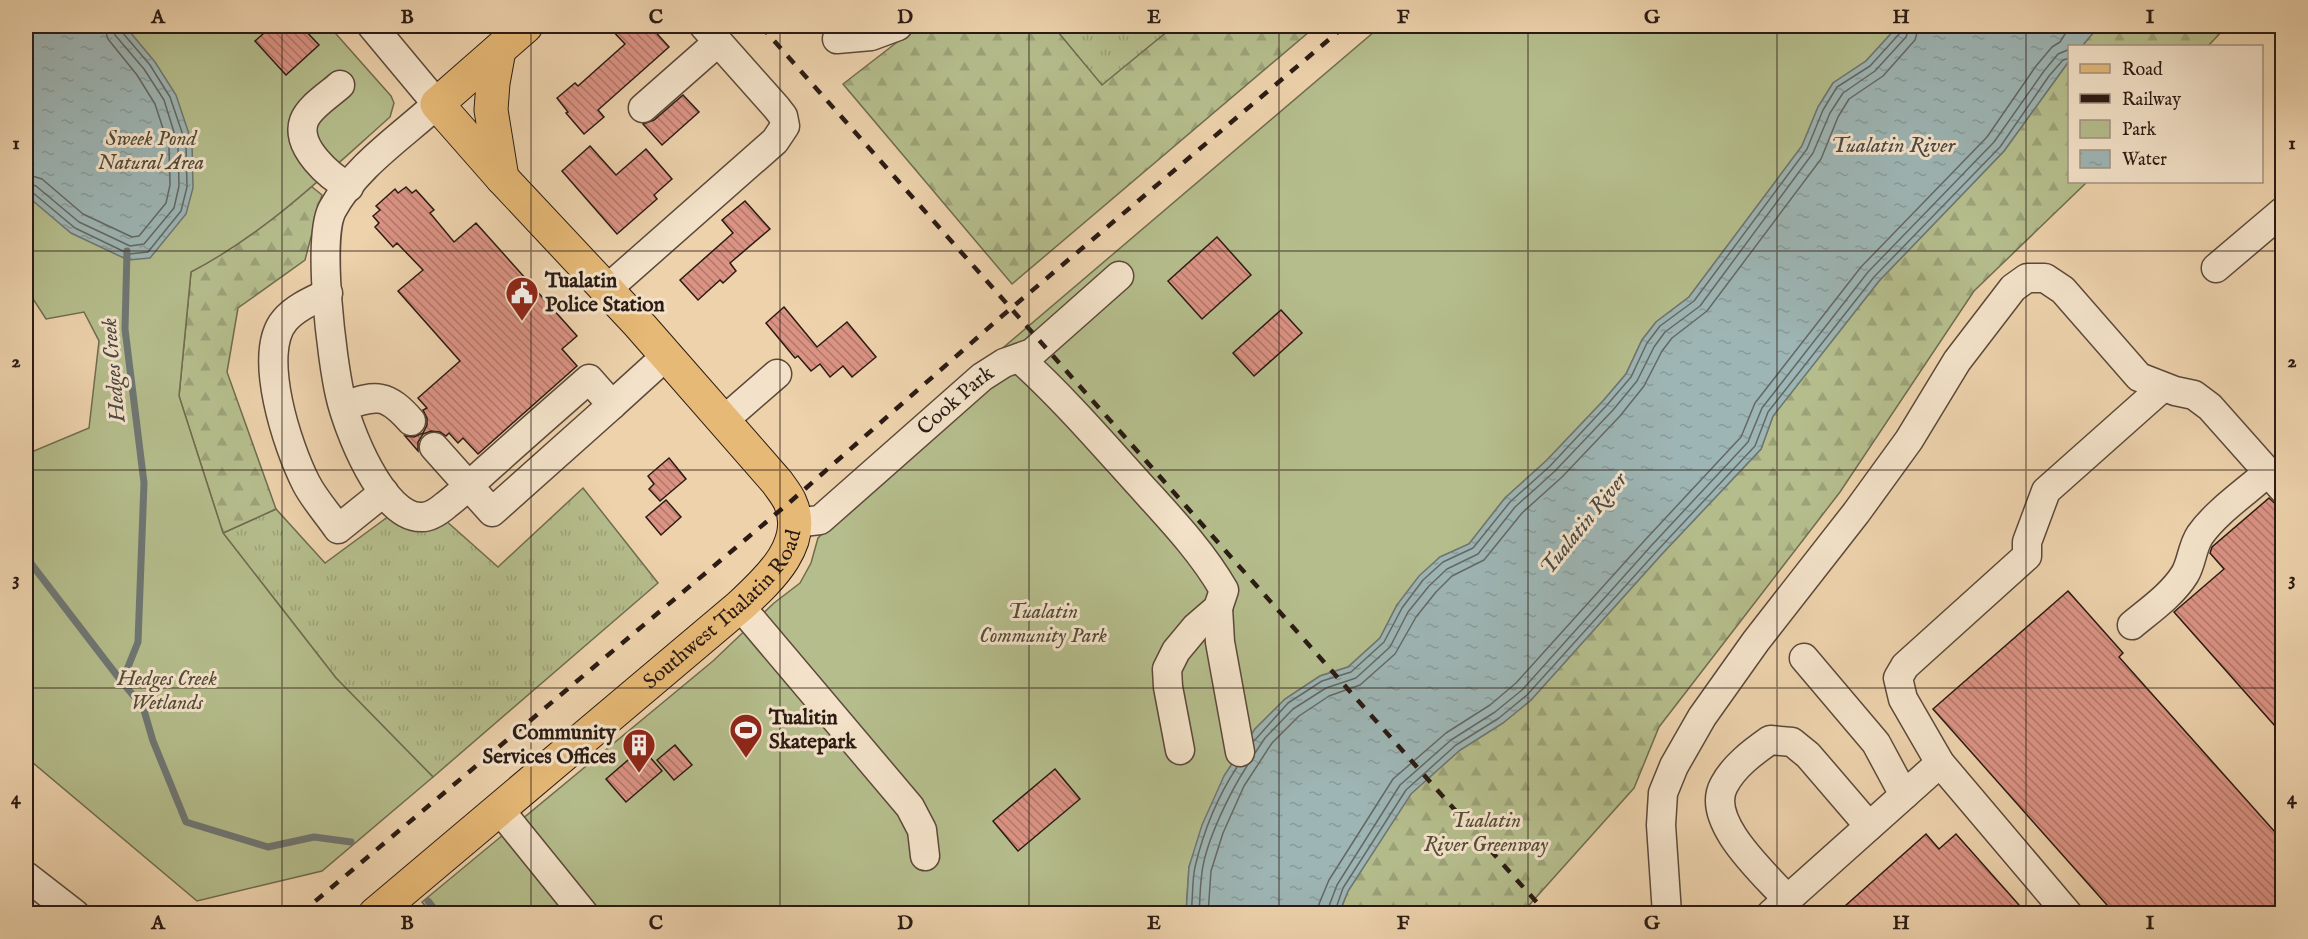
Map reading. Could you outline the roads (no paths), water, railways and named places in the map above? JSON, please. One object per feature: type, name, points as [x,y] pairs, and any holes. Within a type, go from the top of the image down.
[{"type":"main road","points":[[437,104],[526,26]]},
{"type":"main road","points":[[499,50],[491,110],[502,178]]},
{"type":"main road","name":"Southwest Tualatin Road","points":[[375,914],[766,582],[780,565],[791,541],[794,523],[790,502],[777,482],[437,104]]},
{"type":"street","points":[[372,26],[437,104],[358,173],[332,211],[327,225],[325,256],[328,292],[334,354],[344,406],[357,443],[384,492],[395,507],[408,514],[421,517],[432,515],[446,506],[589,379],[612,405],[666,356]]},
{"type":"street","points":[[836,38],[871,36],[898,26]]},
{"type":"street","points":[[606,290],[775,141],[785,126],[783,116],[776,107],[711,34],[643,108]]},
{"type":"street","points":[[340,85],[308,115],[303,128],[306,143],[326,173],[349,187]]},
{"type":"street","points":[[2216,268],[2283,212]]},
{"type":"street","name":"Cook Park","points":[[794,523],[820,520],[982,377],[1004,363],[1032,353],[1119,276]]},
{"type":"street","points":[[1667,914],[1661,825],[1663,793],[1674,766],[1702,717],[1756,641],[1910,440],[1957,361],[2013,288],[2027,278],[2045,278],[2063,290],[2139,377],[2163,387],[2194,395],[2210,407],[2275,480],[2211,522],[2200,536],[2186,572],[2170,592],[2132,625]]},
{"type":"street","points":[[328,292],[293,312],[284,321],[273,345],[275,391],[285,431],[306,484],[338,529],[384,492]]},
{"type":"street","points":[[1020,358],[1058,395],[1157,504],[1212,570],[1221,599],[1220,642],[1240,752]]},
{"type":"street","points":[[723,421],[777,374]]},
{"type":"street","points":[[2068,914],[1940,763],[1903,699],[1898,678],[1905,666],[2027,556],[2027,542],[2046,491],[2163,387]]},
{"type":"street","points":[[344,406],[366,398],[378,397],[390,401],[411,421]]},
{"type":"street","points":[[434,447],[468,485]]},
{"type":"street","points":[[1180,750],[1168,687],[1167,669],[1176,651],[1221,599]]},
{"type":"street","points":[[740,606],[910,807],[922,830],[925,856]]},
{"type":"street","points":[[1804,658],[1876,743],[1904,795]]},
{"type":"street","points":[[1869,826],[1808,755],[1792,742],[1770,740],[1749,754],[1723,786],[1720,809],[1734,839],[1779,906],[1940,763]]},
{"type":"street","points":[[499,809],[584,914]]},
{"type":"street","points":[[26,876],[75,914]]},
{"type":"water","points":[[26,26],[125,26],[155,62],[176,95],[192,143],[193,188],[186,214],[150,258],[128,260],[71,233],[26,195]]},
{"type":"water","name":"Tualatin River","points":[[1898,26],[2099,26],[2083,45],[2068,45],[2068,62],[2004,151],[1879,281],[1773,416],[1761,449],[1661,555],[1531,700],[1503,723],[1460,750],[1411,794],[1348,891],[1339,913],[1186,914],[1189,867],[1202,825],[1224,776],[1255,729],[1285,699],[1320,676],[1348,667],[1380,638],[1397,605],[1419,576],[1440,557],[1469,544],[1505,498],[1546,461],[1603,401],[1626,374],[1642,340],[1656,322],[1689,297],[1802,146],[1818,107],[1833,83],[1866,61]]},
{"type":"waterway","name":"Hedges Creek","points":[[122,682],[138,642],[144,483],[125,329],[127,251]]},
{"type":"waterway","name":"Hedges Creek","points":[[26,557],[143,707],[153,741],[186,822],[268,847],[314,837],[351,842]]},
{"type":"waterway","name":"Hedges Creek","points":[[428,901],[438,914]]},
{"type":"railway","points":[[761,26],[1547,914]]},
{"type":"railway","points":[[300,914],[790,502],[1002,316],[1345,26]]},
{"type":"place","name":"Tualatin Police Station","points":[[522,322]]},
{"type":"place","name":"Tualitin Skatepark","points":[[746,759]]},
{"type":"place","name":"Community Services Offices","points":[[639,774]]},
{"type":"park label","name":"Sweek Pond Natural Area","points":[[151,151]]},
{"type":"park label","name":"Tualatin Community Park","points":[[1043,624]]},
{"type":"park label","name":"Hedges Creek Wetlands","points":[[167,691]]},
{"type":"park label","name":"Tualatin River Greenway","points":[[1486,833]]}]
